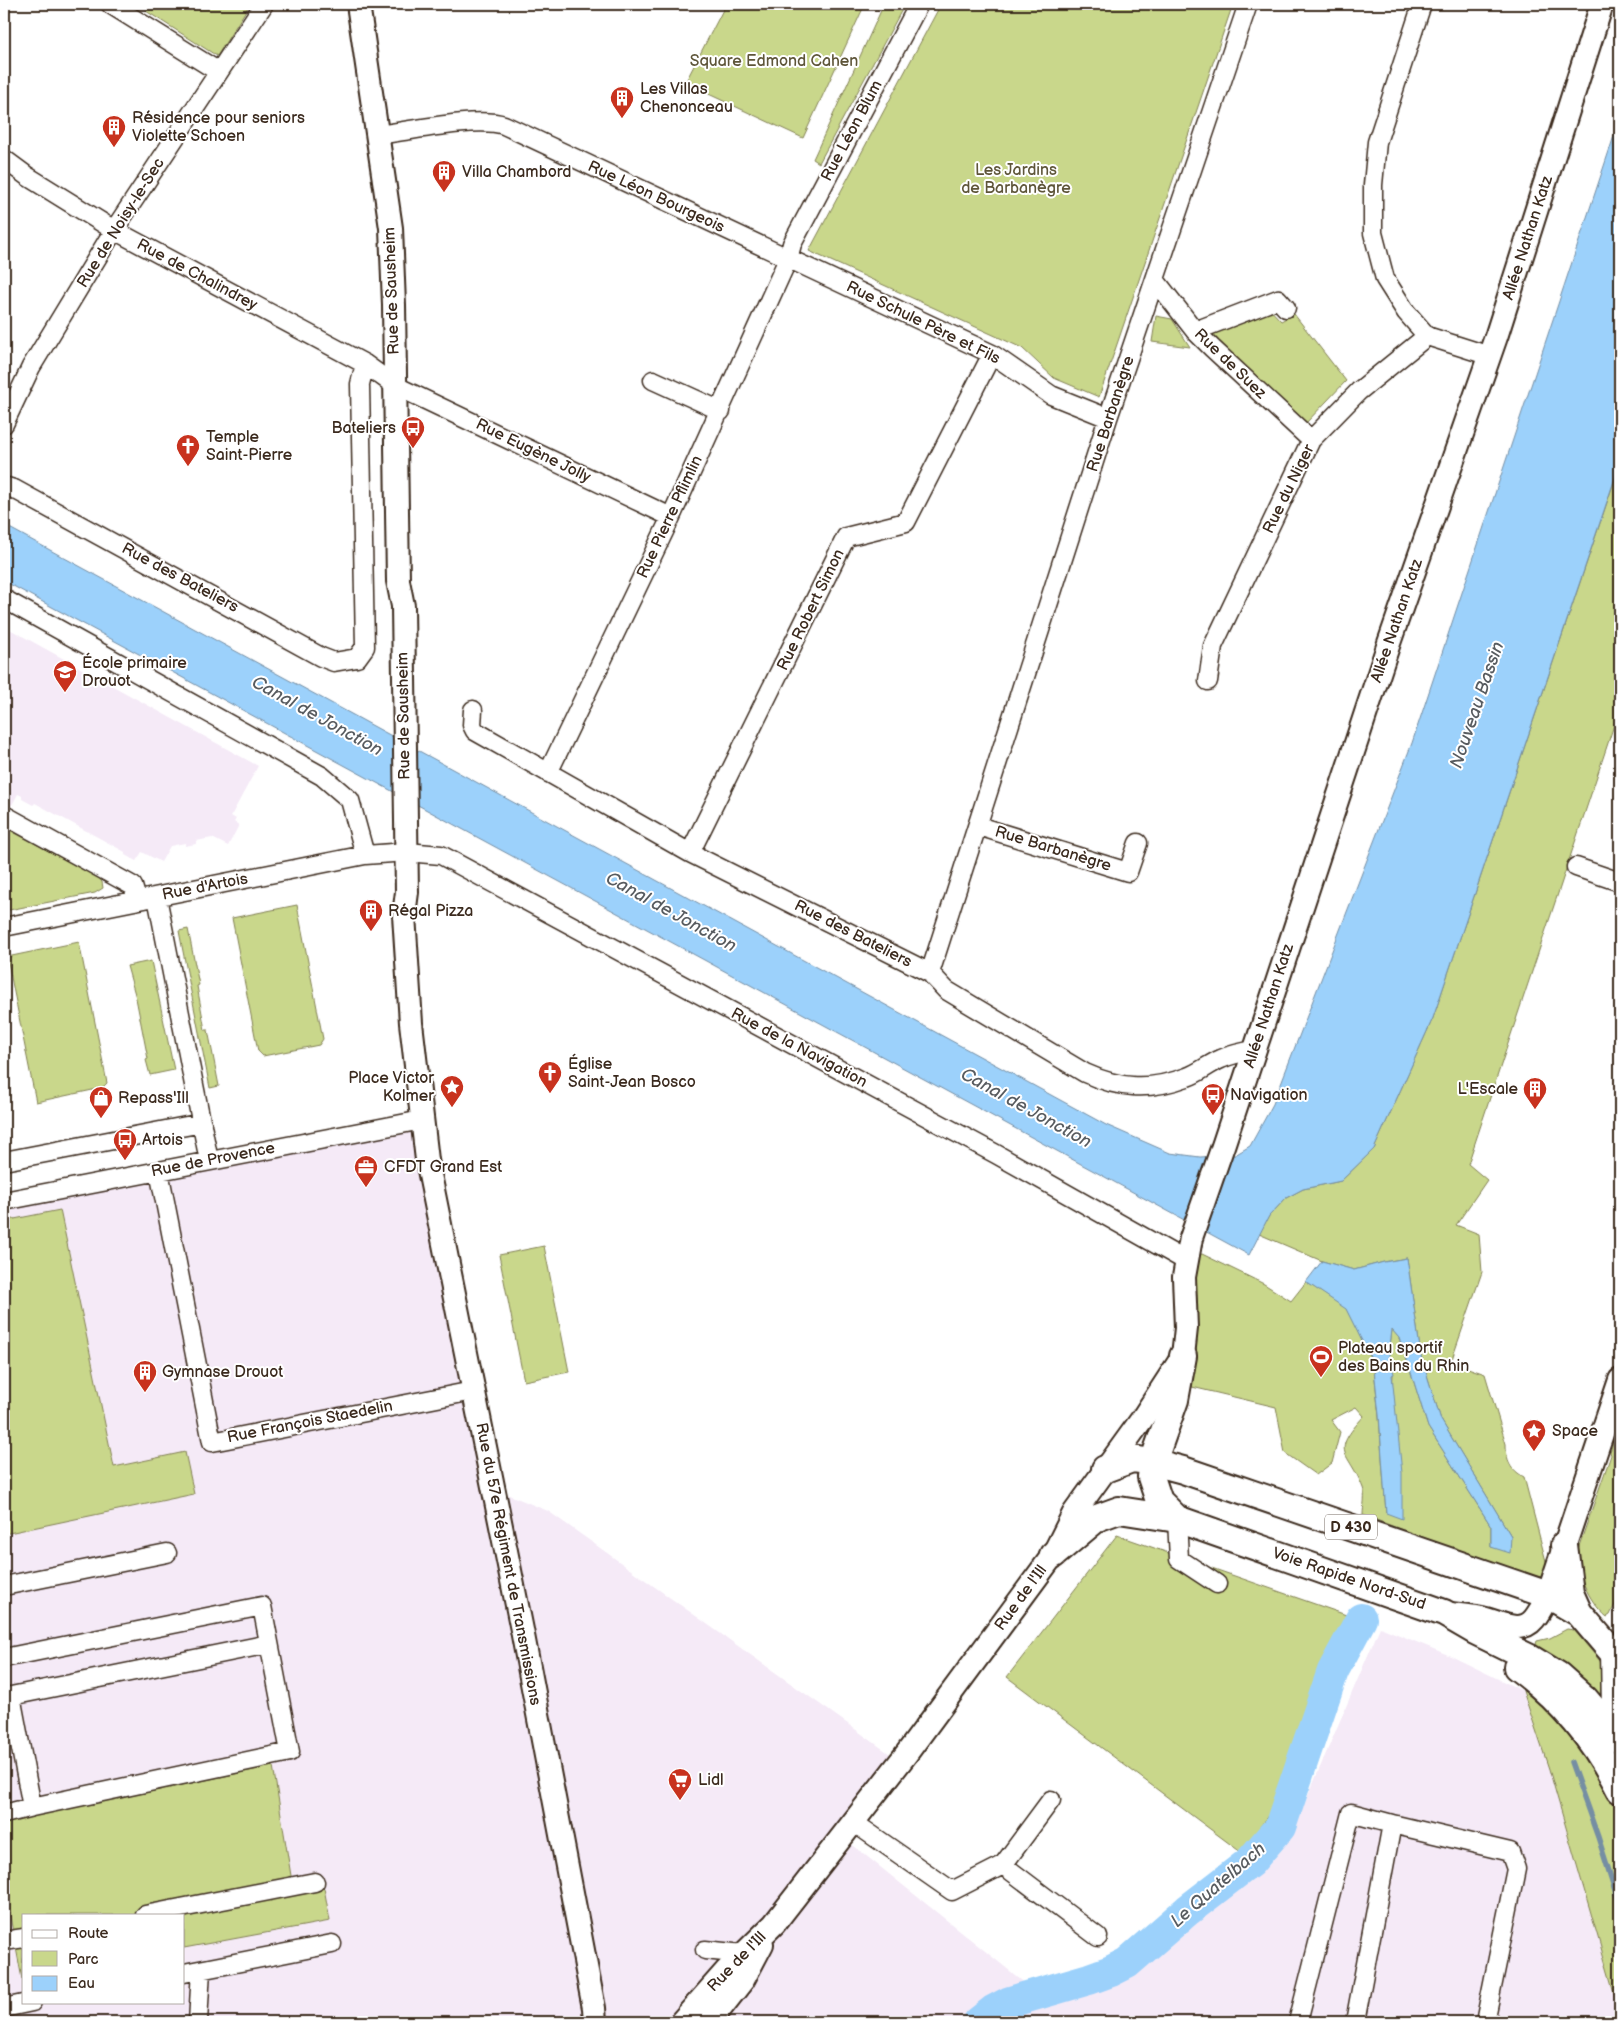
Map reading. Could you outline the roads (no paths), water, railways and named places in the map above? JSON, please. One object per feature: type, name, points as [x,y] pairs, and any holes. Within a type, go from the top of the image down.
[{"type":"highway","points":[[1177,1520],[1159,1502],[1154,1492],[1151,1478],[1153,1462],[1175,1400],[1183,1356]]},
{"type":"highway","name":"D 430","points":[[1105,1469],[1132,1459],[1183,1470],[1548,1595],[1579,1614],[1615,1656]]},
{"type":"highway","name":"Voie Rapide Nord-Sud","points":[[1053,1555],[1097,1518],[1119,1510],[1177,1520],[1444,1613],[1558,1674],[1585,1699],[1619,1742]]},
{"type":"highway","points":[[1564,1545],[1570,1593],[1579,1614]]},
{"type":"highway","points":[[1475,1631],[1491,1650],[1518,1667],[1546,1689],[1576,1720],[1595,1746],[1620,1790]]},
{"type":"main road","name":"Rue de Sausheim","points":[[358,4],[391,228],[398,582],[403,606],[397,716],[399,852]]},
{"type":"main road","name":"Allée Nathan Katz","points":[[1191,1238],[1387,649],[1490,356],[1602,4]]},
{"type":"main road","points":[[399,852],[407,892],[404,915],[411,1023],[422,1120]]},
{"type":"main road","name":"Rue du 57e Régiment de Transmissions","points":[[422,1120],[427,1160],[598,2018]]},
{"type":"main road","name":"Rue de l'Ill","points":[[681,2022],[743,1954],[774,1924],[907,1753],[1053,1555],[1074,1513],[1142,1419],[1183,1356],[1186,1328],[1186,1261],[1191,1238]]},
{"type":"main road","points":[[1444,1613],[1484,1619],[1506,1626],[1525,1626],[1534,1620],[1548,1595],[1620,1380]]},
{"type":"main road","name":"Rue de l'Ill","points":[[710,2022],[743,1980],[774,1924]]},
{"type":"street","points":[[110,4],[219,72]]},
{"type":"street","name":"Rue de Noisy-le-Sec","points":[[4,424],[31,367],[114,230],[264,4]]},
{"type":"street","name":"Rue Léon Blum","points":[[788,259],[792,244],[919,4]]},
{"type":"street","name":"Rue Barbanègre","points":[[930,973],[1108,418],[1156,281],[1248,4]]},
{"type":"street","points":[[1422,4],[1377,142],[1373,185],[1374,233],[1385,279],[1406,312],[1427,336],[1490,356]]},
{"type":"street","name":"Rue Léon Bourgeois","points":[[378,135],[473,122],[497,122],[788,259]]},
{"type":"street","name":"Rue de Chalindrey","points":[[4,159],[27,176],[114,230],[365,364],[394,384]]},
{"type":"street","name":"Rue Schule Père et Fils","points":[[788,259],[992,354],[1051,394],[1108,418]]},
{"type":"street","name":"Rue Pierre Pflimlin","points":[[548,773],[721,411],[788,259]]},
{"type":"street","name":"Rue de Suez","points":[[1156,281],[1195,331],[1311,440]]},
{"type":"street","points":[[1195,331],[1278,299],[1286,308]]},
{"type":"street","name":"Rue du Niger","points":[[1208,681],[1213,646],[1311,440],[1359,391],[1427,336]]},
{"type":"street","name":"Rue Robert Simon","points":[[690,853],[846,538],[906,522],[992,354]]},
{"type":"street","name":"Rue de Sausheim","points":[[357,658],[364,648],[360,384],[365,364]]},
{"type":"street","points":[[653,380],[721,411]]},
{"type":"street","name":"Rue Eugène Jolly","points":[[394,384],[671,517]]},
{"type":"street","name":"Rue des Bateliers","points":[[4,486],[14,489],[321,656],[334,662],[357,658]]},
{"type":"street","points":[[4,599],[322,776],[350,800],[365,855]]},
{"type":"street","name":"Rue des Bateliers","points":[[473,710],[472,725],[475,731],[690,853],[930,973],[946,990],[1084,1073],[1107,1083],[1128,1087],[1152,1086],[1186,1078],[1230,1055],[1255,1050]]},
{"type":"street","points":[[4,815],[133,886],[137,900]]},
{"type":"street","name":"Rue Barbanègre","points":[[978,826],[1128,872],[1138,843]]},
{"type":"street","name":"Rue d'Artois","points":[[4,927],[365,855],[399,852]]},
{"type":"street","name":"Rue de la Navigation","points":[[399,852],[441,855],[996,1154],[1186,1261]]},
{"type":"street","points":[[1576,867],[1620,882]]},
{"type":"street","points":[[157,897],[209,1161]]},
{"type":"street","name":"Rue de Provence","points":[[4,1201],[422,1120]]},
{"type":"street","points":[[4,1161],[202,1123]]},
{"type":"street","name":"Rue François Staedelin","points":[[159,1171],[212,1442],[473,1390]]},
{"type":"street","points":[[1177,1520],[1178,1558],[1217,1584]]},
{"type":"street","points":[[4,1586],[167,1553]]},
{"type":"street","points":[[4,1658],[262,1606],[290,1752],[4,1814]]},
{"type":"street","points":[[32,1807],[7,1696],[269,1644]]},
{"type":"street","points":[[1615,1656],[1612,1714],[1619,1742]]},
{"type":"street","points":[[853,1822],[952,1891],[1002,1865],[1051,1800]]},
{"type":"street","points":[[1298,2022],[1351,1813],[1510,1852],[1516,1870],[1485,2022]]},
{"type":"street","points":[[1354,2022],[1392,1824]]},
{"type":"street","points":[[1002,1865],[1098,1938]]},
{"type":"street","points":[[149,1914],[315,1882]]},
{"type":"street","points":[[4,1941],[22,1938]]},
{"type":"street","points":[[198,2022],[192,1971],[332,1944]]},
{"type":"street","points":[[705,1950],[743,1954]]},
{"type":"street","points":[[4,2008],[23,2004]]},
{"type":"water","points":[[1620,118],[1620,463],[1433,1018],[1374,1149],[1341,1181],[1303,1189],[1286,1198],[1269,1216],[1249,1255],[4,581],[4,525],[1106,1125],[1170,1153],[1200,1157],[1235,1155],[1250,1146],[1273,1104],[1412,743]]},
{"type":"water","points":[[1407,1258],[1421,1356],[1441,1420],[1511,1536],[1510,1553],[1491,1547],[1491,1526],[1428,1427],[1399,1338],[1392,1330],[1389,1354],[1394,1374],[1392,1375],[1402,1473],[1402,1519],[1386,1513],[1379,1415],[1374,1369],[1370,1357],[1346,1309],[1306,1282],[1322,1261],[1354,1270]]},
{"type":"waterway","name":"Le Quatelbach","points":[[979,2022],[993,2011],[1010,2002],[1089,1979],[1127,1963],[1188,1910],[1250,1862],[1280,1827],[1333,1671],[1361,1619]]},
{"type":"waterway","points":[[1571,1762],[1620,1906]]},
{"type":"place","name":"Les Villas Chenonceau","points":[[622,119]]},
{"type":"place","name":"Résidence pour seniors Violette Schoen","points":[[114,148]]},
{"type":"place","name":"Villa Chambord","points":[[444,193]]},
{"type":"place","name":"Bateliers","points":[[413,449]]},
{"type":"place","name":"Temple Saint-Pierre","points":[[188,467]]},
{"type":"place","name":"École primaire Drouot","points":[[65,693]]},
{"type":"place","name":"Régal Pizza","points":[[371,932]]},
{"type":"place","name":"Église Saint-Jean Bosco","points":[[550,1094]]},
{"type":"place","name":"Place Victor Kolmer","points":[[452,1108]]},
{"type":"place","name":"L'Escale","points":[[1535,1110]]},
{"type":"place","name":"Navigation","points":[[1213,1116]]},
{"type":"place","name":"Repass'Ill","points":[[101,1119]]},
{"type":"place","name":"Artois","points":[[125,1161]]},
{"type":"place","name":"CFDT Grand Est","points":[[366,1188]]},
{"type":"place","name":"Plateau sportif des Bains du Rhin","points":[[1321,1378]]},
{"type":"place","name":"Gymnase Drouot","points":[[145,1393]]},
{"type":"place","name":"Space","points":[[1534,1452]]},
{"type":"place","name":"Lidl","points":[[680,1801]]},
{"type":"park label","name":"Square Edmond Cahen","points":[[774,61]]},
{"type":"park label","name":"Les Jardins de Barbanègre","points":[[1016,179]]},
{"type":"water label","name":"Nouveau Bassin","points":[[1477,705]]},
{"type":"water label","name":"Canal de Jonction","points":[[317,716]]},
{"type":"water label","name":"Canal de Jonction","points":[[671,912]]},
{"type":"water label","name":"Canal de Jonction","points":[[1026,1108]]}]
